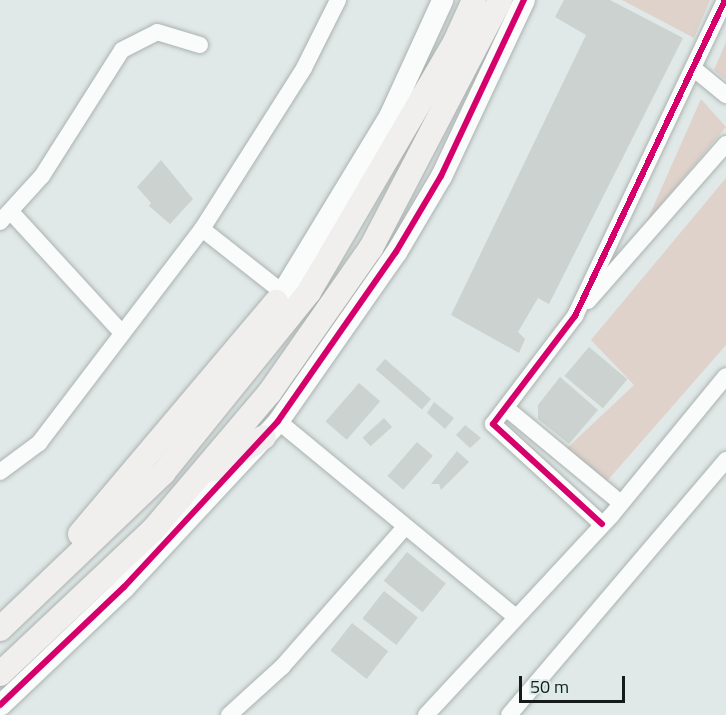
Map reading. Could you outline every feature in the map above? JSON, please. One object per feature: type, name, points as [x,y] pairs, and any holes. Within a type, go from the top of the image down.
[{"type":"main road","points":[[0,629],[163,473],[309,292],[455,42],[474,0]]},
{"type":"main road","points":[[0,674],[153,530],[270,392],[372,248],[500,0]]},
{"type":"main road","points":[[0,629],[279,297]]},
{"type":"main road","points":[[192,483],[271,429]]},
{"type":"street","points":[[1,470],[39,443],[121,332],[202,229],[304,68],[338,0]]},
{"type":"street","points":[[202,229],[279,297],[389,116],[442,0]]},
{"type":"street","points":[[0,705],[124,587],[271,429],[396,252],[441,176],[524,0]]},
{"type":"street","points":[[575,316],[725,0]]},
{"type":"street","points":[[121,332],[6,218],[42,176],[122,50],[157,32],[200,45]]},
{"type":"street","points":[[693,68],[726,95]]},
{"type":"street","points":[[602,524],[493,424],[575,316],[726,144]]},
{"type":"street","points":[[426,715],[621,503],[726,376]]},
{"type":"street","points":[[506,408],[621,503]]},
{"type":"street","points":[[271,429],[405,527],[516,617]]},
{"type":"street","points":[[509,715],[726,460]]},
{"type":"street","points":[[229,715],[282,667],[405,527]]},
{"type":"shaded area","points":[[622,0],[710,0],[694,38]]},
{"type":"shaded area","points":[[726,42],[726,80],[714,70]]},
{"type":"shaded area","points":[[701,99],[726,127],[646,223]]},
{"type":"shaded area","points":[[726,178],[726,345],[607,481],[566,449],[634,385],[591,340]]},
{"type":"building","points":[[564,0],[610,0],[683,38],[549,304],[538,298],[518,332],[525,339],[519,353],[451,315],[586,35],[555,17]]},
{"type":"building","points":[[161,160],[193,199],[170,224],[149,206],[151,203],[137,187]]},
{"type":"building","points":[[589,347],[627,379],[603,408],[565,376]]},
{"type":"building","points":[[385,359],[431,399],[422,410],[376,370]]},
{"type":"building","points":[[560,377],[598,410],[569,444],[538,419],[538,405]]},
{"type":"building","points":[[359,383],[380,401],[347,440],[326,421]]},
{"type":"building","points":[[434,402],[454,418],[445,429],[427,413]]},
{"type":"building","points":[[384,418],[392,427],[370,446],[362,437]]},
{"type":"building","points":[[465,425],[481,438],[470,448],[456,435]]},
{"type":"building","points":[[417,442],[433,456],[403,490],[387,476]]},
{"type":"building","points":[[457,451],[469,462],[441,490],[439,484],[431,484]]},
{"type":"building","points":[[407,552],[446,583],[423,612],[384,581]]},
{"type":"building","points":[[384,591],[418,617],[396,645],[362,619]]},
{"type":"building","points":[[352,623],[388,651],[367,679],[330,651]]},
{"type":"cycle path","points":[[0,705],[124,587],[278,421],[396,252],[441,176],[524,0]]},
{"type":"cycle path","points":[[602,524],[493,424],[575,316],[725,0]]}]
